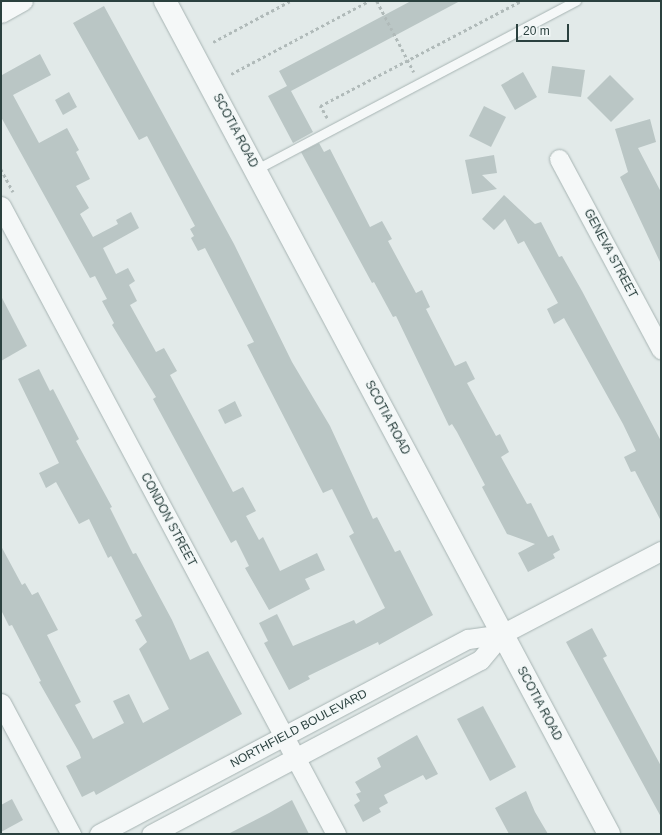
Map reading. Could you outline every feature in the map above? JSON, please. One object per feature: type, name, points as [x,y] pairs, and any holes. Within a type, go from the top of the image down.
[{"type":"street","points":[[1,12],[23,1]]},
{"type":"street","name":"SCOTIA ROAD","points":[[165,1],[609,834]]},
{"type":"street","name":"GENEVA STREET","points":[[559,160],[661,349]]},
{"type":"street","name":"CONDON STREET","points":[[1,206],[336,834]]},
{"type":"street","name":"NORTHFIELD BOULEVARD","points":[[99,834],[468,639],[502,634],[661,551]]},
{"type":"street","name":"NORTHFIELD BOULEVARD","points":[[150,834],[480,660],[502,634]]},
{"type":"street","points":[[1,703],[71,834]]},
{"type":"lane","points":[[255,170],[576,1]]},
{"type":"path","points":[[213,42],[290,1]]},
{"type":"path","points":[[231,74],[369,1]]},
{"type":"path","points":[[377,1],[420,83]]},
{"type":"path","points":[[332,129],[320,106],[520,1]]},
{"type":"building","points":[[411,1],[460,1],[291,91],[313,132],[293,143],[268,96],[287,86],[279,71]]},
{"type":"building","points":[[104,6],[234,244],[292,362],[330,426],[373,519],[377,517],[395,552],[400,550],[433,615],[379,645],[378,642],[308,676],[310,679],[289,690],[264,643],[268,641],[259,623],[277,614],[293,646],[354,620],[356,624],[385,608],[349,536],[354,533],[332,489],[323,493],[247,345],[254,342],[205,248],[198,251],[191,238],[194,236],[190,229],[195,226],[147,136],[139,140],[73,23]]},
{"type":"building","points":[[40,54],[51,75],[13,95],[39,143],[67,128],[79,150],[76,152],[90,179],[76,186],[89,208],[80,214],[93,237],[118,224],[116,220],[131,212],[139,228],[103,248],[116,274],[128,268],[135,281],[129,285],[137,301],[130,305],[156,352],[164,348],[177,371],[170,375],[233,492],[243,487],[256,511],[246,516],[259,540],[263,537],[280,571],[317,553],[325,570],[305,579],[310,589],[269,610],[245,568],[249,566],[236,540],[231,543],[153,399],[156,397],[112,325],[114,323],[102,301],[107,299],[95,276],[90,278],[1,117],[1,73],[2,75]]},
{"type":"building","points":[[552,66],[585,70],[581,97],[548,93]]},
{"type":"building","points":[[523,72],[537,97],[515,110],[501,85]]},
{"type":"building","points":[[610,75],[634,99],[611,122],[587,98]]},
{"type":"building","points":[[69,92],[77,107],[63,115],[55,100]]},
{"type":"building","points":[[484,106],[506,117],[491,147],[469,136]]},
{"type":"building","points":[[650,119],[656,142],[638,148],[661,192],[661,264],[620,177],[628,172],[615,129]]},
{"type":"building","points":[[319,143],[324,152],[330,149],[370,227],[382,221],[392,239],[388,241],[416,293],[422,290],[430,307],[426,309],[455,366],[466,361],[475,379],[467,383],[496,436],[500,434],[509,452],[501,457],[527,504],[531,503],[548,537],[553,535],[560,550],[553,554],[555,558],[528,572],[518,553],[535,544],[507,534],[482,487],[485,485],[457,432],[452,424],[449,426],[396,316],[393,317],[374,282],[372,283],[301,152]]},
{"type":"building","points":[[494,155],[497,173],[482,175],[497,189],[472,194],[465,160]]},
{"type":"building","points":[[504,195],[535,224],[541,222],[559,257],[562,256],[582,291],[661,441],[661,521],[635,471],[631,472],[624,457],[636,451],[623,424],[564,318],[554,324],[547,309],[558,303],[524,241],[518,244],[505,219],[494,230],[482,219]]},
{"type":"building","points":[[1,296],[27,346],[1,361]]},
{"type":"building","points":[[39,369],[50,391],[53,389],[79,439],[76,441],[112,507],[110,508],[133,554],[136,553],[172,620],[190,660],[208,651],[242,714],[96,795],[94,791],[82,797],[66,766],[81,758],[79,752],[39,682],[41,681],[12,625],[9,626],[1,610],[1,546],[22,585],[25,583],[32,595],[38,592],[58,630],[47,635],[81,702],[75,705],[93,739],[124,723],[113,701],[129,694],[143,723],[169,709],[139,649],[147,642],[135,620],[142,616],[111,556],[108,558],[89,519],[79,524],[56,482],[46,488],[39,473],[59,463],[18,379]]},
{"type":"building","points":[[235,401],[242,416],[225,424],[218,410]]},
{"type":"building","points":[[592,628],[607,656],[603,658],[661,766],[661,817],[566,642]]},
{"type":"building","points":[[483,706],[516,767],[490,781],[457,719]]},
{"type":"building","points":[[417,735],[438,774],[426,780],[423,775],[384,795],[388,803],[379,808],[381,812],[363,822],[354,805],[360,801],[356,794],[361,792],[355,782],[381,767],[377,758]]},
{"type":"building","points":[[526,791],[535,812],[548,834],[509,834],[495,808]]},
{"type":"building","points":[[12,799],[23,820],[1,832],[1,805]]},
{"type":"building","points":[[292,800],[309,834],[228,834],[269,813]]}]
